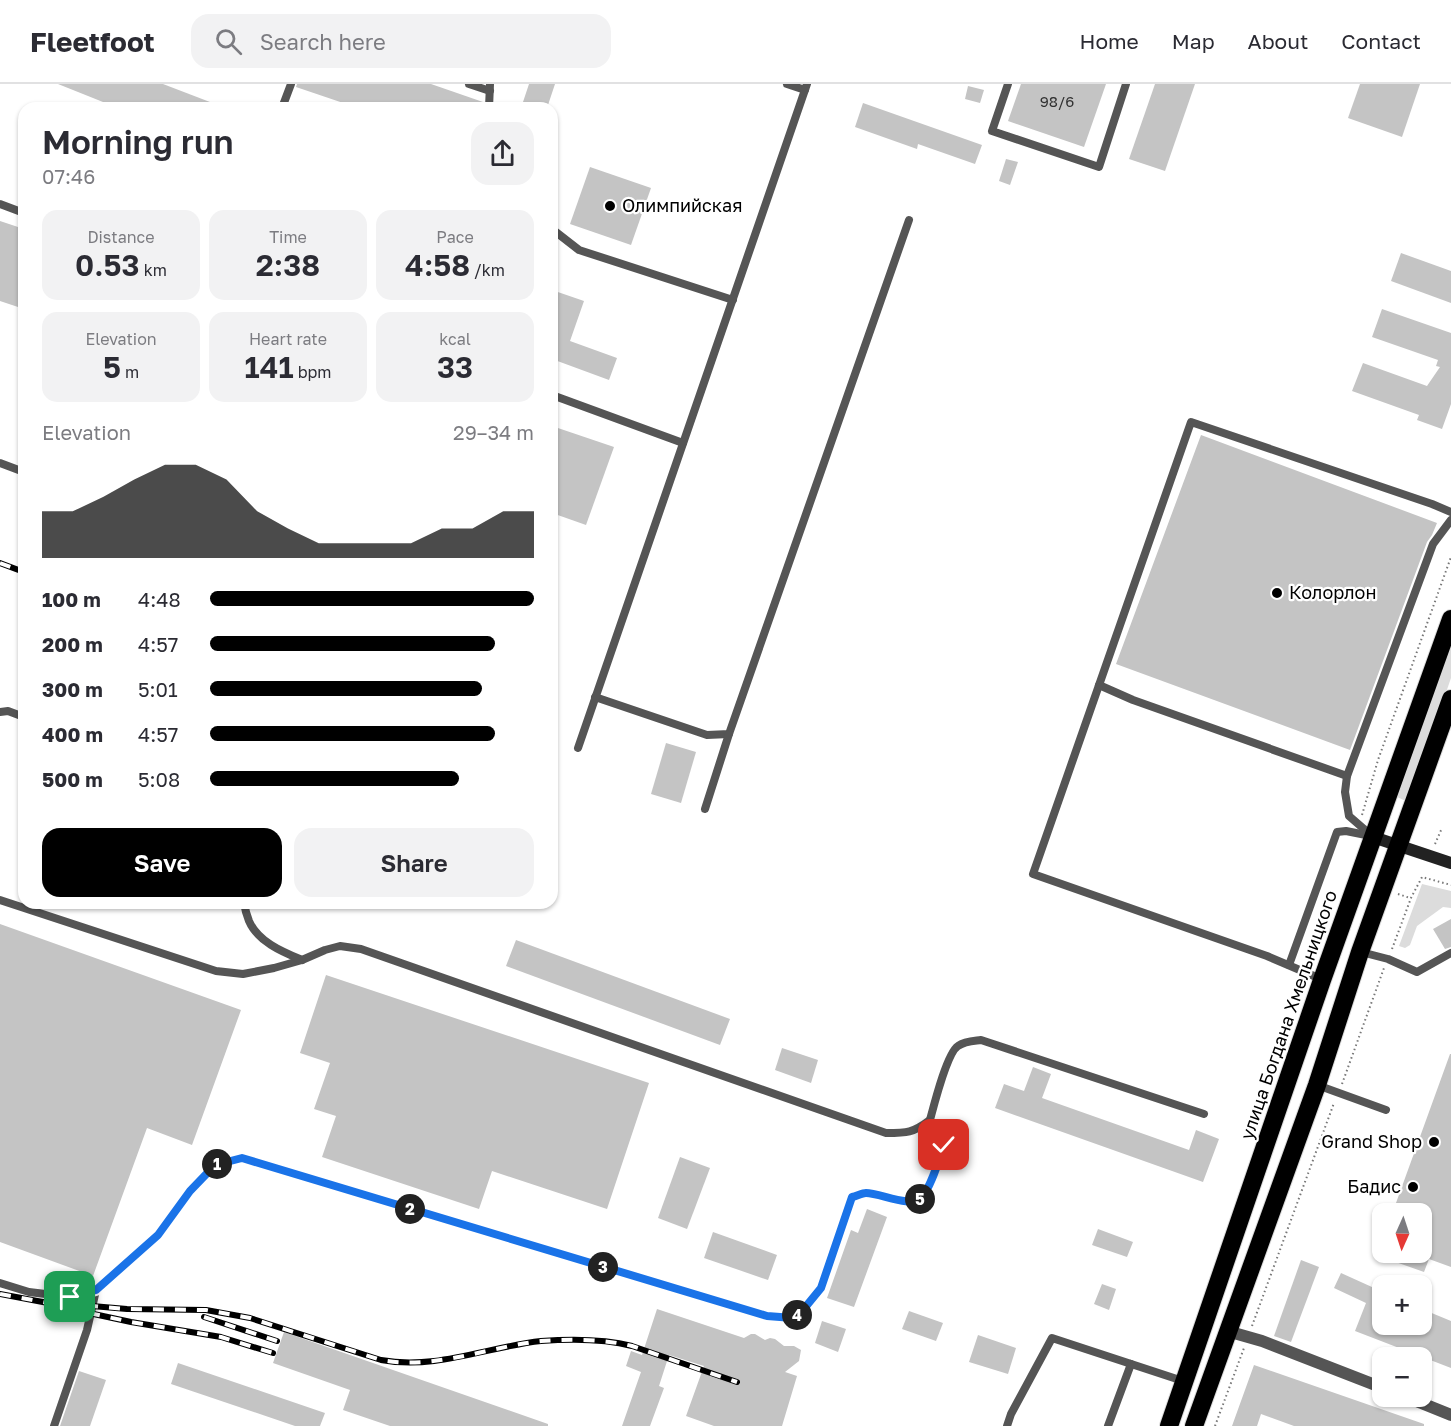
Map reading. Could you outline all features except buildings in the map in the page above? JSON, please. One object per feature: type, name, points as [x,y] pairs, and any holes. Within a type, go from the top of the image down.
[{"type":"highway","name":"улица Богдана Хмельницкого","points":[[1169,1426],[1322,980],[1451,619]]},
{"type":"highway","points":[[1194,1426],[1317,1085],[1360,952],[1451,699]]},
{"type":"street","points":[[1373,837],[1451,864]]},
{"type":"street","points":[[1227,1332],[1262,1341],[1372,1384]]},
{"type":"street","points":[[1431,1407],[1451,1415]]},
{"type":"lane","points":[[284,102],[291,84]]},
{"type":"lane","points":[[469,84],[490,88]]},
{"type":"lane","points":[[578,748],[806,87],[787,84]]},
{"type":"lane","points":[[1008,84],[992,131],[1099,167],[1126,84]]},
{"type":"lane","points":[[0,204],[18,211]]},
{"type":"lane","points":[[705,809],[729,734],[909,220]]},
{"type":"lane","points":[[558,234],[579,250],[733,300]]},
{"type":"lane","points":[[558,396],[683,442]]},
{"type":"lane","points":[[1322,980],[1289,965],[1033,874],[1191,422],[1451,512]]},
{"type":"lane","points":[[0,463],[18,470]]},
{"type":"lane","points":[[1373,837],[1349,816],[1345,792],[1347,776],[1433,544],[1451,520]]},
{"type":"lane","points":[[1100,685],[1132,700],[1347,776]]},
{"type":"lane","points":[[595,697],[707,735],[729,734]]},
{"type":"lane","points":[[0,712],[8,711],[18,715]]},
{"type":"lane","points":[[1289,965],[1337,832],[1346,831],[1373,837]]},
{"type":"lane","points":[[0,900],[18,906]]},
{"type":"lane","points":[[27,909],[216,971],[243,974],[274,968],[340,945],[361,950],[886,1133],[906,1133],[920,1128],[930,1120],[950,1056],[956,1047],[966,1042],[981,1040],[1204,1114]]},
{"type":"lane","points":[[246,909],[250,924],[261,937],[278,950],[302,960]]},
{"type":"lane","points":[[1360,952],[1388,959],[1417,972],[1451,953]]},
{"type":"lane","points":[[1317,1085],[1386,1110]]},
{"type":"lane","points":[[0,1283],[29,1292],[70,1297],[96,1290],[158,1235],[190,1191],[215,1165],[242,1158],[767,1316],[793,1318],[803,1310],[821,1288],[852,1197],[864,1193],[907,1202],[921,1199],[944,1145],[942,1137],[930,1120]]},
{"type":"lane","points":[[54,1426],[87,1330],[96,1290]]},
{"type":"lane","points":[[1007,1426],[1011,1414],[1052,1338],[1185,1381]]},
{"type":"lane","points":[[1108,1426],[1131,1364]]},
{"type":"path","points":[[1365,807],[1378,760],[1451,557]]},
{"type":"path","points":[[1215,1426],[1411,898],[1422,877],[1451,885]]},
{"type":"shaded area","points":[[1451,638],[1451,678],[1408,802],[1395,796]]},
{"type":"shaded area","points":[[1422,884],[1451,891],[1451,908],[1443,907],[1417,926],[1410,945],[1405,948],[1399,946]]},
{"type":"railway","points":[[0,563],[18,570]]},
{"type":"railway","points":[[0,1294],[48,1303],[127,1309],[206,1310],[250,1318],[381,1360],[401,1362],[442,1360],[541,1341],[610,1342],[632,1346],[737,1382]]},
{"type":"railway","points":[[89,1313],[221,1337],[273,1353]]},
{"type":"railway","points":[[204,1317],[277,1341]]},
{"type":"place","name":"Олимпийская","points":[[610,206]]},
{"type":"place","name":"Колорлон","points":[[1277,593]]},
{"type":"place","name":"Grand Shop","points":[[1434,1142]]},
{"type":"place","name":"Бадис","points":[[1413,1187]]},
{"type":"route","points":[[70,1297],[96,1290],[120,1270],[158,1235],[190,1191],[215,1165],[242,1158],[767,1316],[793,1318],[803,1310],[821,1288],[852,1197],[864,1193],[907,1202],[921,1199],[944,1145]]}]
